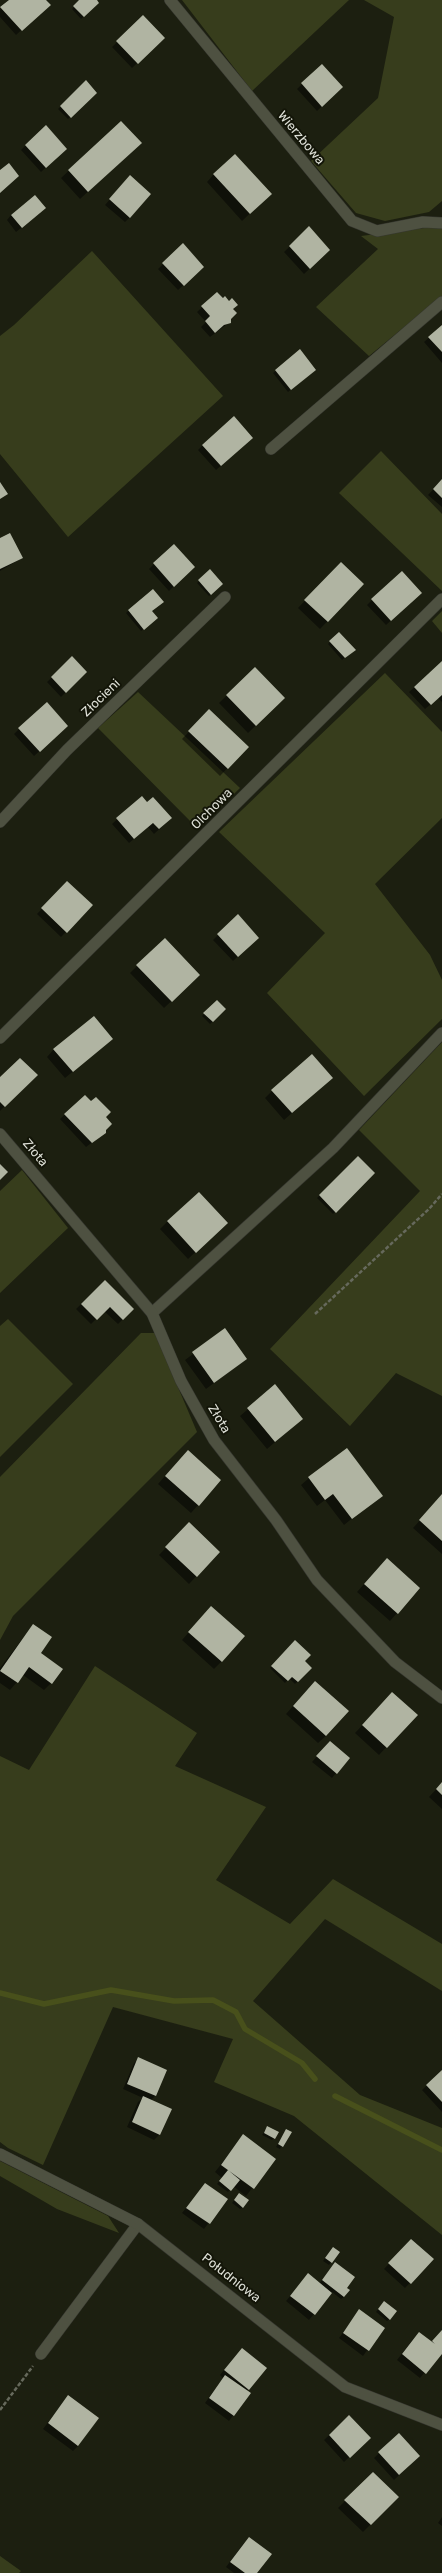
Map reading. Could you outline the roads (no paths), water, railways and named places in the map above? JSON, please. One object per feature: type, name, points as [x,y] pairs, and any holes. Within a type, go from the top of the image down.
[{"type":"street","name":"Wierzbowa","points":[[170,0],[352,221],[377,232],[423,222],[442,223]]},
{"type":"street","points":[[271,449],[442,302]]},
{"type":"street","name":"Złocieni","points":[[0,822],[67,750],[225,596]]},
{"type":"street","name":"Olchowa","points":[[0,1038],[442,598]]},
{"type":"street","points":[[152,1313],[333,1148],[442,1033]]},
{"type":"street","name":"Złota","points":[[0,1134],[152,1313],[181,1381],[214,1440],[276,1520],[317,1580],[396,1662],[442,1698]]},
{"type":"street","name":"Południowa","points":[[0,2154],[138,2224],[345,2387],[442,2424]]},
{"type":"street","points":[[42,2354],[138,2224]]},
{"type":"waterway","points":[[0,1993],[44,2004],[111,1990],[174,2001],[213,2000],[236,2012],[245,2029],[302,2063],[315,2079]]},
{"type":"waterway","points":[[335,2096],[442,2150]]}]
